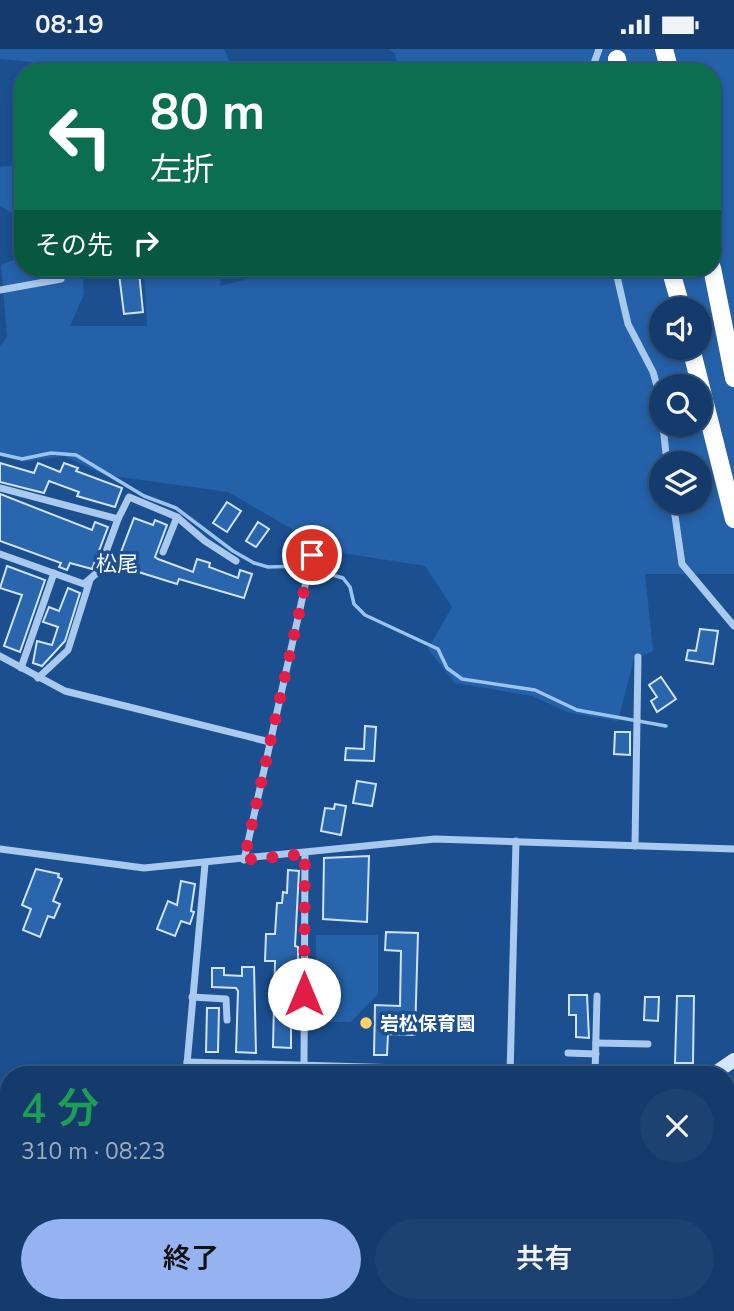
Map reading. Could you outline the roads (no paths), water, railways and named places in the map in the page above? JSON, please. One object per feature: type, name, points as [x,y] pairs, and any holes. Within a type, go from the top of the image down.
[{"type":"highway","points":[[673,277],[678,297]]},
{"type":"highway","points":[[714,277],[734,377]]},
{"type":"highway","points":[[694,360],[734,519]]},
{"type":"street","points":[[617,277],[628,324],[654,374]]},
{"type":"street","points":[[0,290],[61,279]]},
{"type":"street","points":[[0,488],[117,519]]},
{"type":"street","points":[[0,554],[83,584],[99,571],[117,519],[129,497],[177,517],[205,541],[236,561]]},
{"type":"street","points":[[675,514],[682,564],[734,626]]},
{"type":"street","points":[[163,552],[177,517]]},
{"type":"street","points":[[244,860],[311,559]]},
{"type":"street","points":[[21,668],[54,573]]},
{"type":"street","points":[[38,678],[68,650],[90,580]]},
{"type":"street","points":[[0,656],[65,691],[270,742]]},
{"type":"street","points":[[635,846],[638,657]]},
{"type":"street","points":[[0,849],[144,868],[435,839],[734,849]]},
{"type":"street","points":[[510,1066],[516,841]]},
{"type":"street","points":[[187,1062],[304,1066],[305,854]]},
{"type":"street","points":[[187,1066],[205,864]]},
{"type":"street","points":[[596,1066],[597,996]]},
{"type":"street","points":[[192,997],[226,999],[227,1020]]},
{"type":"street","points":[[596,1043],[648,1044]]},
{"type":"street","points":[[568,1053],[596,1054]]},
{"type":"waterway","points":[[0,454],[22,459],[51,453],[76,455],[144,496],[176,508],[233,551],[254,563],[268,567],[302,566],[343,578],[350,587],[354,604],[365,615],[438,649],[447,668],[462,679],[535,690],[577,710],[666,726]]},
{"type":"place","name":"岩松保育園","points":[[366,1023]]},
{"type":"district","name":"松尾","points":[[117,564]]}]
